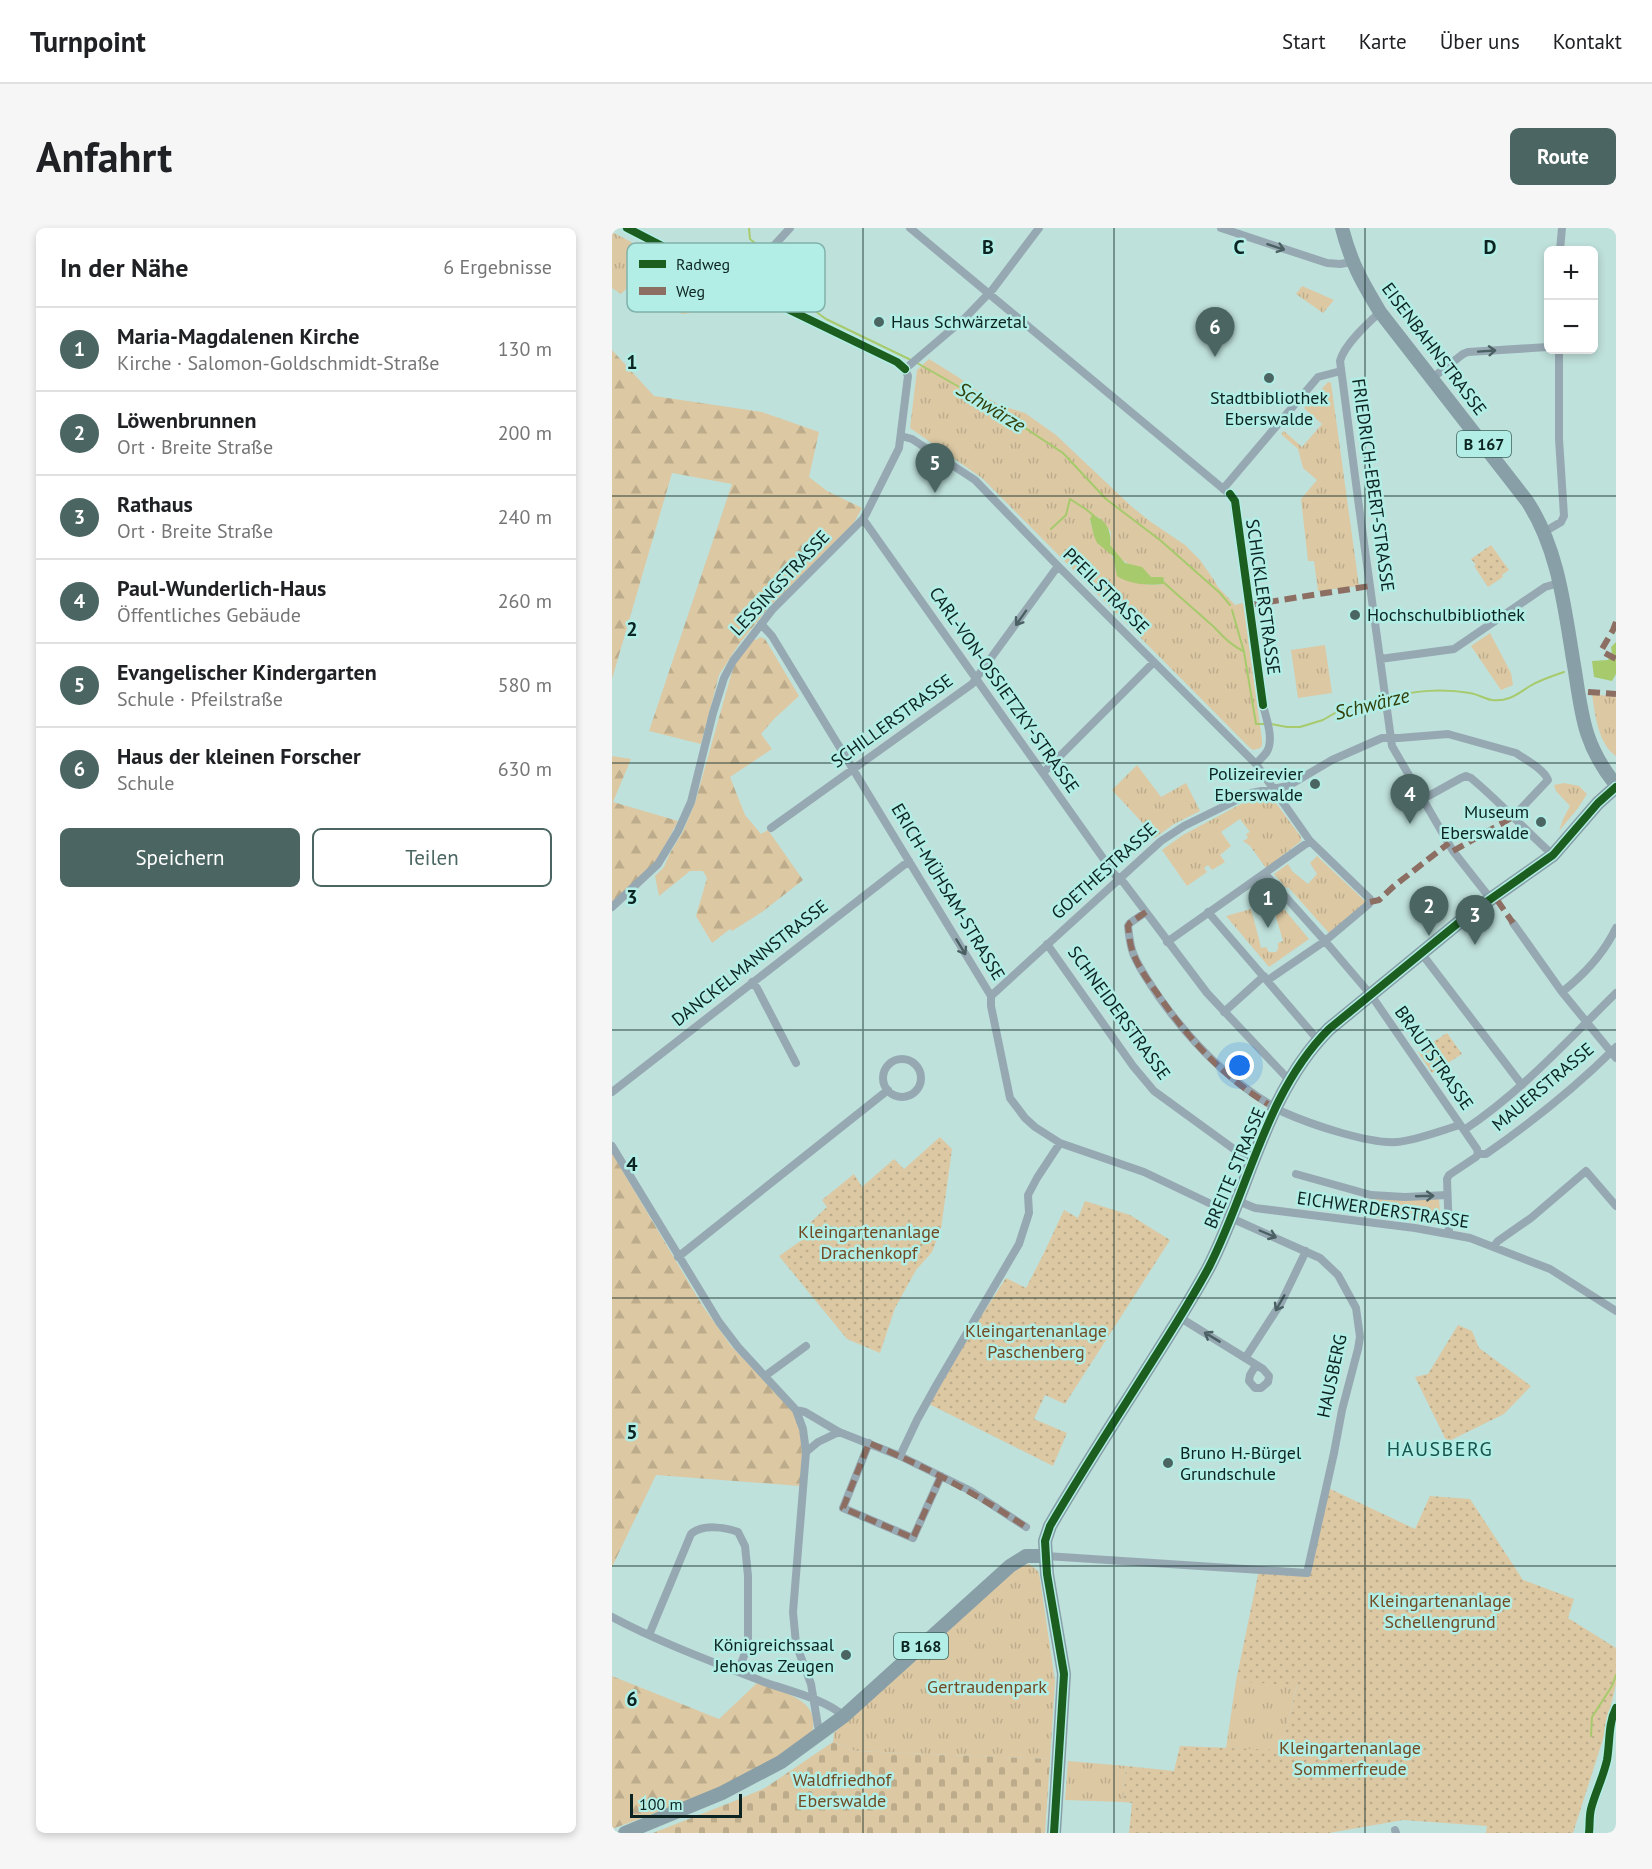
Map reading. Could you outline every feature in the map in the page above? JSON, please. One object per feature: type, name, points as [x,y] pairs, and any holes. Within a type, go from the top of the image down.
[{"type":"main road","name":"EISENBAHNSTRASSE","points":[[1342,228],[1360,280],[1380,312],[1527,501],[1544,532],[1559,583],[1584,725],[1594,753],[1616,786]]},
{"type":"main road","name":"BREITE STRASSE","points":[[1046,1556],[1045,1541],[1050,1526],[1210,1265],[1253,1163],[1280,1110],[1290,1081],[1318,1040],[1493,898],[1553,855],[1616,786]]},
{"type":"main road","name":"B 168","points":[[625,1833],[703,1802],[781,1762],[844,1716],[1010,1566],[1026,1556],[1046,1556]]},
{"type":"main road","name":"B 167","points":[[1046,1556],[1064,1674],[1054,1833]]},
{"type":"street","points":[[627,228],[656,243]]},
{"type":"street","points":[[776,243],[790,228]]},
{"type":"street","points":[[910,228],[1227,491],[1318,377],[1341,371],[1342,354],[1380,312]]},
{"type":"street","points":[[794,312],[888,357],[911,364],[965,318],[988,293],[1039,228]]},
{"type":"street","points":[[1221,228],[1327,263],[1352,262]]},
{"type":"street","points":[[1560,246],[1562,228]]},
{"type":"street","points":[[1431,379],[1462,354],[1468,352],[1544,347]]},
{"type":"street","points":[[1544,532],[1561,522],[1564,516],[1559,439],[1559,354]]},
{"type":"street","name":"LESSINGSTRASSE","points":[[612,908],[658,864],[678,831],[691,802],[724,678],[742,647],[772,610],[863,519],[896,455],[901,436],[911,364]]},
{"type":"street","name":"FRIEDRICH-EBERT-STRASSE","points":[[1341,371],[1393,749],[1454,851],[1493,898]]},
{"type":"street","name":"PFEILSTRASSE","points":[[901,436],[912,439],[975,480],[1256,764],[1311,841],[1370,899],[1370,902],[1325,941]]},
{"type":"street","name":"SCHICKLERSTRASSE","points":[[1227,491],[1235,501],[1268,730],[1269,747],[1256,764]]},
{"type":"street","name":"CARL-VON-OSSIETZKY-STRASSE","points":[[863,519],[1119,879],[1224,1012],[1290,1081]]},
{"type":"street","name":"SCHILLERSTRASSE","points":[[771,828],[977,680],[1058,566]]},
{"type":"street","points":[[1380,659],[1454,649],[1545,587],[1559,583]]},
{"type":"street","name":"ERICH-MÜHSAM-STRASSE","points":[[760,624],[772,636],[992,996],[991,1006],[1010,1098],[1024,1118],[1060,1143],[1154,1176],[1233,1211]]},
{"type":"street","points":[[1043,773],[1154,662]]},
{"type":"street","name":"GOETHESTRASSE","points":[[992,996],[1172,832],[1251,793],[1288,786],[1332,760],[1377,740],[1448,734],[1516,753],[1546,774],[1548,780],[1513,817]]},
{"type":"street","points":[[1423,799],[1461,778],[1466,776],[1471,778],[1495,797],[1553,855]]},
{"type":"street","points":[[1167,942],[1311,841]]},
{"type":"street","name":"DANCKELMANNSTRASSE","points":[[612,1092],[909,861]]},
{"type":"street","name":"BRAUTSTRASSE","points":[[1265,874],[1371,995],[1477,1149],[1478,1154]]},
{"type":"street","points":[[1146,912],[1128,926],[1132,951],[1151,985],[1173,1017],[1202,1049],[1255,1096],[1280,1110],[1340,1132],[1374,1140],[1397,1142],[1462,1127],[1494,1110],[1616,993]]},
{"type":"street","points":[[1208,912],[1318,1040]]},
{"type":"street","points":[[1513,922],[1586,1023],[1614,1052]]},
{"type":"street","points":[[1562,992],[1593,964],[1606,948],[1616,928]]},
{"type":"street","points":[[1224,1012],[1266,978],[1325,941]]},
{"type":"street","name":"SCHNEIDERSTRASSE","points":[[1047,944],[1133,1066],[1154,1091],[1253,1163]]},
{"type":"street","points":[[1422,954],[1522,1085]]},
{"type":"street","points":[[752,982],[796,1063]]},
{"type":"street","name":"MAUERSTRASSE","points":[[1449,1233],[1447,1179],[1449,1175],[1478,1154],[1486,1154],[1537,1117],[1614,1052]]},
{"type":"street","points":[[906,1060],[916,1066],[921,1078],[916,1090],[905,1097],[899,1097],[888,1090],[883,1078],[893,1062],[906,1060]]},
{"type":"street","points":[[678,1257],[888,1090]]},
{"type":"street","points":[[900,1456],[937,1384],[1019,1244],[1029,1213],[1028,1195],[1060,1143]]},
{"type":"street","points":[[612,1146],[718,1322],[796,1410],[806,1452],[793,1612],[794,1628],[796,1644],[812,1684],[818,1726],[822,1732]]},
{"type":"street","points":[[1494,1246],[1586,1171],[1616,1206]]},
{"type":"street","points":[[1296,1174],[1371,1195],[1448,1195]]},
{"type":"street","name":"EICHWERDERSTRASSE","points":[[1233,1211],[1255,1208],[1449,1233],[1494,1246],[1550,1269],[1614,1306]]},
{"type":"street","name":"HAUSBERG","points":[[1046,1556],[1307,1573],[1360,1337],[1356,1308],[1344,1284],[1330,1265],[1233,1211]]},
{"type":"street","points":[[1246,1357],[1281,1303],[1306,1251]]},
{"type":"street","points":[[1179,1317],[1256,1365]]},
{"type":"street","points":[[765,1377],[806,1346]]},
{"type":"street","points":[[796,1410],[806,1412],[839,1432],[900,1456],[971,1491],[1026,1527]]},
{"type":"street","points":[[806,1452],[818,1442],[839,1432]]},
{"type":"street","points":[[869,1443],[843,1508],[913,1538],[941,1476]]},
{"type":"street","points":[[649,1635],[695,1530],[702,1528],[738,1532],[745,1546],[748,1576],[748,1645],[738,1672]]},
{"type":"street","points":[[612,1617],[738,1672],[815,1700],[838,1710],[844,1716]]},
{"type":"street","points":[[1589,1833],[1591,1807],[1606,1763],[1611,1723],[1616,1708]]},
{"type":"green space","points":[[612,232],[633,243],[627,243],[627,288],[621,294],[612,288]]},
{"type":"green space","points":[[1302,286],[1334,300],[1323,313],[1296,294]]},
{"type":"green space","points":[[612,350],[654,396],[762,412],[819,432],[809,477],[827,491],[862,508],[852,526],[769,607],[739,644],[719,675],[701,744],[649,731],[732,484],[672,473],[612,679]]},
{"type":"green space","points":[[929,359],[999,405],[1025,413],[1056,435],[1131,506],[1185,545],[1200,560],[1217,586],[1235,605],[1243,603],[1262,740],[1260,748],[1253,750],[1249,747],[982,478],[910,428],[917,370]],"holes":[[[1099,517],[1111,532],[1110,545],[1120,558],[1151,577],[1164,578],[1163,584],[1149,585],[1137,582],[1115,569],[1112,555],[1095,533],[1090,519]]]},
{"type":"green space","points":[[1328,382],[1331,383],[1359,586],[1318,591],[1314,561],[1308,561],[1301,499],[1317,480],[1303,468],[1298,449],[1281,434],[1284,431],[1302,447],[1322,424],[1304,408]]},
{"type":"green space","points":[[1491,545],[1509,570],[1488,587],[1471,559]]},
{"type":"green space","points":[[1490,633],[1511,673],[1513,685],[1501,690],[1471,646]]},
{"type":"green space","points":[[760,637],[765,639],[799,696],[761,734],[772,749],[730,777],[745,815],[761,834],[768,830],[803,880],[762,912],[732,931],[730,929],[712,943],[696,916],[707,878],[703,871],[690,871],[659,896],[655,876],[664,867],[695,803],[737,659],[753,638],[756,640]]},
{"type":"green space","points":[[1325,645],[1332,693],[1298,698],[1291,650]]},
{"type":"green space","points":[[1592,694],[1616,697],[1616,756],[1601,736]]},
{"type":"green space","points":[[612,756],[631,759],[613,802],[678,821],[658,859],[612,905]]},
{"type":"green space","points":[[1137,765],[1161,797],[1186,783],[1200,811],[1174,824],[1153,839],[1150,831],[1112,790]]},
{"type":"green space","points":[[1564,783],[1579,786],[1587,794],[1559,831],[1570,806],[1556,791],[1554,785]]},
{"type":"green space","points":[[1266,795],[1273,799],[1301,837],[1301,841],[1266,868],[1250,846],[1243,841],[1248,838],[1246,834],[1250,832],[1240,819],[1221,832],[1231,846],[1220,855],[1225,862],[1212,870],[1208,865],[1204,868],[1207,872],[1187,886],[1162,850],[1183,835],[1241,804]]},
{"type":"green space","points":[[1317,856],[1366,902],[1329,933],[1274,874],[1288,864],[1292,871],[1308,884],[1317,874],[1310,863]]},
{"type":"green space","points":[[1278,902],[1309,939],[1269,967],[1226,916],[1251,909],[1261,948],[1266,947],[1269,952],[1276,952],[1278,943],[1283,941],[1272,903]]},
{"type":"green space","points":[[1447,1033],[1462,1054],[1432,1073],[1418,1052]]},
{"type":"green space","name":"Kleingartenanlage Drachenkopf","points":[[940,1137],[952,1149],[941,1229],[932,1252],[916,1270],[895,1308],[880,1353],[847,1339],[779,1256],[815,1231],[810,1223],[827,1207],[822,1200],[854,1174],[862,1187],[894,1159],[904,1169]]},
{"type":"green space","points":[[612,1153],[702,1305],[731,1346],[793,1410],[801,1434],[802,1455],[800,1486],[656,1475],[612,1567]]},
{"type":"green space","points":[[1370,1197],[1439,1199],[1441,1224],[1366,1216]]},
{"type":"green space","name":"Kleingartenanlage Paschenberg","points":[[1085,1201],[1130,1215],[1170,1240],[1065,1404],[1045,1395],[1034,1419],[1067,1433],[1053,1466],[929,1404],[937,1384],[1006,1278],[1026,1288],[1064,1210],[1078,1218]]},
{"type":"green space","points":[[1458,1325],[1472,1331],[1479,1348],[1531,1386],[1504,1414],[1447,1442],[1415,1377],[1428,1374]]},
{"type":"green space","points":[[1326,1487],[1415,1529],[1430,1496],[1470,1499],[1523,1580],[1574,1599],[1568,1618],[1616,1648],[1616,1684],[1603,1739],[1573,1833],[1486,1833],[1487,1826],[1403,1820],[1329,1833],[1129,1833],[1132,1803],[1123,1802],[1126,1766],[1174,1771],[1180,1746],[1281,1750],[1297,1686],[1236,1681],[1259,1570],[1307,1573]]},
{"type":"green space","name":"Gertraudenpark","points":[[1029,1564],[1039,1573],[1055,1681],[1050,1759],[855,1751],[833,1742],[834,1733],[986,1594],[1005,1578]]},
{"type":"green space","points":[[612,1676],[719,1719],[757,1683],[800,1700],[811,1712],[812,1732],[806,1741],[724,1788],[612,1829]]},
{"type":"green space","points":[[1236,1681],[1297,1685],[1281,1751],[1226,1748]]},
{"type":"green space","name":"Waldfriedhof Eberswalde","points":[[833,1742],[855,1751],[1050,1759],[1045,1833],[653,1833],[765,1788]]},
{"type":"green space","points":[[1068,1761],[1126,1766],[1123,1802],[1065,1800]]},
{"type":"shaded area","points":[[1092,515],[1101,519],[1107,526],[1110,545],[1125,563],[1142,567],[1151,577],[1164,578],[1163,584],[1139,584],[1117,576],[1113,556],[1097,543],[1094,536],[1090,519]]},
{"type":"shaded area","points":[[1616,642],[1616,674],[1612,681],[1594,677],[1592,661],[1608,660],[1612,654],[1611,647]]},
{"type":"waterway","name":"Schwärze","points":[[749,228],[750,239],[755,243]]},
{"type":"waterway","name":"Schwärze","points":[[816,312],[826,319],[911,360]]},
{"type":"waterway","name":"Schwärze","points":[[917,363],[984,401],[1063,453],[1106,499],[1160,540],[1220,593],[1230,605]]},
{"type":"waterway","points":[[1051,529],[1066,515],[1070,499],[1094,516]]},
{"type":"waterway","points":[[1162,581],[1228,641],[1243,651]]},
{"type":"waterway","name":"Schwärze","points":[[1232,610],[1244,652],[1256,724],[1265,724]]},
{"type":"waterway","name":"Schwärze","points":[[1388,697],[1439,690],[1503,700],[1564,672]]},
{"type":"waterway","name":"Schwärze","points":[[1271,724],[1300,727],[1323,720],[1345,707],[1382,698]]},
{"type":"waterway","points":[[1591,1736],[1592,1717],[1612,1686],[1616,1675]]},
{"type":"marked path","points":[[1249,605],[1370,586]]},
{"type":"marked path","points":[[1616,622],[1602,649],[1603,652],[1616,659]]},
{"type":"marked path","points":[[1588,692],[1616,694]]},
{"type":"marked path","points":[[1453,851],[1513,817]]},
{"type":"marked path","points":[[1370,902],[1379,900],[1449,843]]},
{"type":"marked path","points":[[1497,900],[1513,923]]},
{"type":"marked path","points":[[1146,912],[1128,926],[1132,950],[1144,974],[1180,1025],[1206,1054],[1236,1081],[1268,1104]]},
{"type":"marked path","points":[[941,1476],[913,1538],[843,1508],[869,1443],[910,1461],[930,1471],[949,1481],[1026,1527]]},
{"type":"cycle path","points":[[627,228],[656,243]]},
{"type":"cycle path","points":[[794,312],[897,362],[905,369]]},
{"type":"cycle path","points":[[1230,494],[1235,501],[1263,705]]},
{"type":"cycle path","points":[[1054,1833],[1064,1674],[1047,1574],[1045,1541],[1050,1526],[1209,1267],[1273,1112],[1307,1054],[1329,1029],[1468,915],[1553,855],[1598,803],[1616,787]]},
{"type":"cycle path","points":[[1589,1833],[1591,1809],[1607,1760],[1610,1727],[1616,1708]]},
{"type":"place","name":"Haus Schwärzetal","points":[[879,322]]},
{"type":"place","name":"Haus der kleinen Forscher","points":[[1215,357]]},
{"type":"place","name":"Stadtbibliothek Eberswalde","points":[[1269,378]]},
{"type":"place","name":"Evangelischer Kindergarten","points":[[935,493]]},
{"type":"place","name":"Hochschulbibliothek","points":[[1355,615]]},
{"type":"place","name":"Polizeirevier Eberswalde","points":[[1315,784]]},
{"type":"place","name":"Museum Eberswalde","points":[[1541,822]]},
{"type":"place","name":"Paul-Wunderlich-Haus","points":[[1410,824]]},
{"type":"place","name":"Maria-Magdalenen Kirche","points":[[1268,928]]},
{"type":"place","name":"Löwenbrunnen","points":[[1429,936]]},
{"type":"place","name":"Rathaus","points":[[1475,945]]},
{"type":"place","name":"Bruno H.-Bürgel Grundschule","points":[[1168,1463]]},
{"type":"place","name":"Königreichssaal Jehovas Zeugen","points":[[846,1655]]},
{"type":"district","name":"HAUSBERG","points":[[1440,1449]]},
{"type":"park label","name":"Kleingartenanlage Schellengrund","points":[[1440,1611]]},
{"type":"park label","name":"Kleingartenanlage Sommerfreude","points":[[1350,1758]]}]
